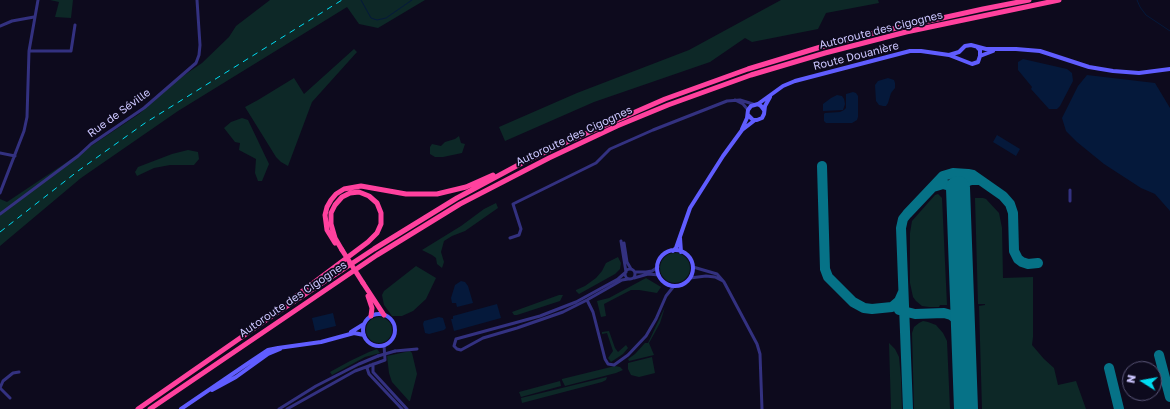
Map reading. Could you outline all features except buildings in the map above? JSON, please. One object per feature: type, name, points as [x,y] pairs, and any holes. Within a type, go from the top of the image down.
[{"type":"highway","points":[[983,9],[1008,0]]},
{"type":"highway","name":"Autoroute des Cigognes","points":[[138,409],[269,318],[380,245],[457,198],[513,168],[613,120],[665,99],[748,69],[852,39],[1029,0]]},
{"type":"highway","name":"Autoroute des Cigognes","points":[[150,409],[377,254],[460,204],[549,158],[610,129],[668,105],[737,80],[825,53],[906,32],[1059,0]]},
{"type":"highway","points":[[384,315],[327,230],[325,215],[329,202],[336,194],[344,189],[361,186],[406,194],[437,194],[466,187],[513,168]]},
{"type":"highway","points":[[269,318],[368,242],[377,233],[381,224],[382,215],[378,203],[369,196],[359,192],[350,193],[342,197],[335,205],[331,214],[331,224],[341,251]]},
{"type":"highway","points":[[362,284],[372,304],[371,316]]},
{"type":"main road","points":[[949,55],[968,45],[973,45],[978,48],[997,50],[1016,49],[1040,52],[1089,67],[1113,71],[1139,73],[1170,69]]},
{"type":"main road","points":[[961,50],[962,60],[966,63],[972,64],[978,62],[980,50],[978,48]]},
{"type":"main road","points":[[980,56],[997,50]]},
{"type":"main road","name":"Route Douanière","points":[[756,104],[783,86],[795,81],[905,52],[921,51],[949,55],[962,60]]},
{"type":"main road","points":[[673,251],[676,248],[692,205],[728,148],[742,130],[763,116],[764,110],[771,95]]},
{"type":"main road","points":[[742,130],[750,106],[756,104],[761,106],[764,110]]},
{"type":"main road","points":[[748,113],[751,119],[755,120]]},
{"type":"main road","points":[[680,235],[682,252]]},
{"type":"main road","points":[[673,251],[682,252],[688,256],[693,267],[690,278],[683,284],[674,286],[664,282],[659,275],[659,262],[664,254],[673,251]]},
{"type":"main road","points":[[346,335],[364,324],[371,316],[378,314],[387,316],[393,322],[395,330],[392,339],[384,345],[372,344],[364,335],[364,324]]},
{"type":"main road","points":[[182,409],[268,350],[321,342],[357,333],[364,335]]},
{"type":"main road","points":[[204,393],[217,388],[268,354],[287,347]]},
{"type":"main road","points":[[247,369],[250,362]]},
{"type":"street","points":[[0,193],[15,156],[27,117],[29,51],[38,0]]},
{"type":"street","name":"Rue de Séville","points":[[0,214],[78,156],[91,144],[144,108],[196,64],[200,45],[197,0]]},
{"type":"street","points":[[0,26],[12,21],[34,17]]},
{"type":"street","points":[[29,51],[71,51],[75,25]]},
{"type":"street","points":[[735,100],[743,104],[748,113]]},
{"type":"street","points":[[510,238],[519,235],[521,229],[513,204],[596,163],[612,148],[695,113],[728,101],[740,100],[756,104]]},
{"type":"street","points":[[0,153],[15,156]]},
{"type":"street","points":[[1070,190],[1070,201]]},
{"type":"street","points":[[628,279],[626,276],[622,242],[627,262],[631,269],[635,272],[652,271],[658,267]]},
{"type":"street","points":[[693,267],[717,274],[724,282],[753,336],[760,354],[762,407],[766,409]]},
{"type":"street","points":[[631,269],[618,279],[576,302],[540,316],[456,339],[454,346],[461,350],[483,338],[563,312],[622,280],[648,274],[659,275]]},
{"type":"street","points":[[634,278],[635,272]]},
{"type":"street","points":[[690,278],[706,276],[716,277],[724,282]]},
{"type":"street","points":[[587,300],[593,312],[605,359],[608,364],[614,365],[628,355],[646,336],[666,297],[674,286]]},
{"type":"street","points":[[287,409],[346,375],[384,360],[384,345]]},
{"type":"street","points":[[279,409],[316,386],[359,364],[394,351],[417,349]]},
{"type":"street","points":[[371,365],[373,372],[407,408]]},
{"type":"street","points":[[371,365],[367,368],[369,374],[400,408]]},
{"type":"street","points":[[10,398],[0,388],[3,381],[13,373],[18,372]]},
{"type":"green space","points":[[50,0],[73,0],[71,18],[55,17],[59,2]]},
{"type":"green space","points":[[270,0],[425,0],[378,28],[359,24],[347,7],[178,111],[81,178],[0,246],[0,199],[7,202],[139,114],[177,80],[202,63],[229,37],[236,26]]},
{"type":"green space","points":[[781,0],[878,0],[879,3],[826,13],[818,29],[752,42],[745,38],[710,62],[594,102],[505,141],[499,127],[577,93],[689,50]]},
{"type":"green space","points":[[354,49],[357,52],[312,102],[288,166],[281,162],[276,157],[245,107],[294,78],[304,94]]},
{"type":"green space","points":[[242,118],[248,120],[269,164],[262,181],[258,181],[255,173],[256,159],[239,150],[240,143],[235,142],[224,128],[231,122]]},
{"type":"green space","points":[[459,136],[461,143],[465,144],[462,153],[443,157],[435,157],[430,154],[430,147],[432,144],[441,146],[445,142]]},
{"type":"green space","points":[[188,150],[198,152],[199,159],[194,165],[170,165],[154,168],[137,176],[135,172],[138,167],[172,154]]},
{"type":"green space","points":[[938,194],[942,198],[947,305],[929,307],[922,306],[913,297],[910,283],[910,233],[912,221],[935,195]]},
{"type":"green space","points":[[975,198],[986,199],[999,213],[1002,228],[1003,278],[1033,277],[1032,345],[1054,368],[1058,385],[1076,381],[1086,409],[982,409],[979,306],[985,304],[978,304]]},
{"type":"green space","points":[[496,203],[498,208],[465,231],[444,241],[441,252],[444,262],[442,268],[437,264],[436,258],[422,250],[461,226],[484,209]]},
{"type":"green space","points":[[675,253],[686,257],[690,268],[686,279],[675,283],[664,279],[660,268],[664,257]]},
{"type":"green space","points":[[618,257],[621,263],[620,269],[615,274],[579,294],[576,291],[596,278],[606,263]]},
{"type":"green space","points":[[416,266],[436,278],[426,299],[413,311],[402,316],[392,316],[384,305],[382,295],[384,291]]},
{"type":"green space","points":[[646,278],[661,287],[657,293],[631,290],[604,304],[606,316],[601,317],[597,301],[609,298]]},
{"type":"green space","points":[[559,295],[563,295],[560,301],[517,315],[514,315],[512,312]]},
{"type":"green space","points":[[665,307],[660,323],[649,343],[654,355],[629,361],[628,359],[645,343],[648,343]]},
{"type":"green space","points":[[379,317],[388,321],[392,330],[388,339],[379,343],[370,339],[366,330],[370,321]]},
{"type":"green space","points":[[923,321],[936,325],[943,333],[947,341],[950,409],[914,409],[912,333],[914,327]]},
{"type":"green space","points":[[609,331],[618,352],[626,345],[628,348],[623,354],[611,362],[608,358],[613,351],[607,333],[602,334],[602,332]]},
{"type":"green space","points":[[889,343],[895,349],[899,357],[902,409],[891,409]]},
{"type":"green space","points":[[377,349],[380,353],[365,357],[332,375],[330,372],[350,361]]},
{"type":"green space","points":[[410,351],[412,353],[417,374],[409,401],[392,382],[389,373],[387,356]]},
{"type":"green space","points":[[652,357],[655,373],[639,377],[631,375],[628,369],[628,363]]},
{"type":"green space","points":[[615,366],[620,367],[623,370],[565,386],[562,380],[562,379]]},
{"type":"green space","points":[[607,377],[606,380],[602,382],[522,403],[521,398]]},
{"type":"green space","points":[[560,381],[561,386],[521,397],[519,392]]},
{"type":"water","points":[[1023,59],[1067,69],[1072,73],[1073,81],[1057,109],[1049,109],[1031,89],[1032,87],[1018,70],[1018,62]]},
{"type":"water","points":[[1087,75],[1155,83],[1170,108],[1170,211],[1155,194],[1141,188],[1104,164],[1066,131],[1062,118],[1078,86]]},
{"type":"water","points":[[888,78],[894,80],[895,88],[891,93],[886,106],[879,105],[876,101],[875,85],[878,81]]},
{"type":"water","points":[[853,92],[858,96],[857,120],[852,123],[826,123],[824,121],[824,114],[844,110],[846,108],[846,94]]},
{"type":"water","points":[[837,95],[842,96],[844,99],[845,104],[843,110],[823,111],[823,104]]},
{"type":"water","points":[[997,135],[1020,149],[1016,156],[993,142]]},
{"type":"water","points":[[461,281],[465,282],[468,286],[473,303],[457,307],[456,303],[452,303],[451,298],[455,285]]},
{"type":"water","points":[[497,304],[501,318],[454,331],[451,319],[453,319],[453,316]]},
{"type":"water","points":[[333,313],[336,326],[315,331],[312,318]]},
{"type":"water","points":[[439,317],[443,318],[446,328],[444,330],[429,334],[425,333],[423,324],[424,321]]},
{"type":"waterway","points":[[361,0],[371,18],[377,20],[386,18],[412,0]]},
{"type":"waterway","points":[[1137,0],[1146,15],[1170,31]]},
{"type":"taxiway","points":[[822,166],[825,269],[828,277],[853,302],[864,308],[872,309],[892,307],[899,301],[903,292]]},
{"type":"taxiway","points":[[908,409],[901,228],[903,219],[907,214],[943,176],[953,173],[973,175],[1003,196],[1010,204],[1013,213],[1014,251],[1018,259],[1028,264],[1038,263]]},
{"type":"taxiway","points":[[959,215],[959,192],[961,187],[968,181],[980,180]]},
{"type":"taxiway","points":[[933,187],[943,184],[950,186],[956,193],[958,201]]},
{"type":"taxiway","points":[[899,310],[915,314],[944,313],[951,315],[959,321],[963,331]]},
{"type":"taxiway","points":[[1159,355],[1170,397]]},
{"type":"taxiway","points":[[1109,368],[1119,409]]},
{"type":"runway","points":[[958,188],[966,409]]},
{"type":"railway","points":[[0,232],[78,171],[145,123],[342,0]]}]
